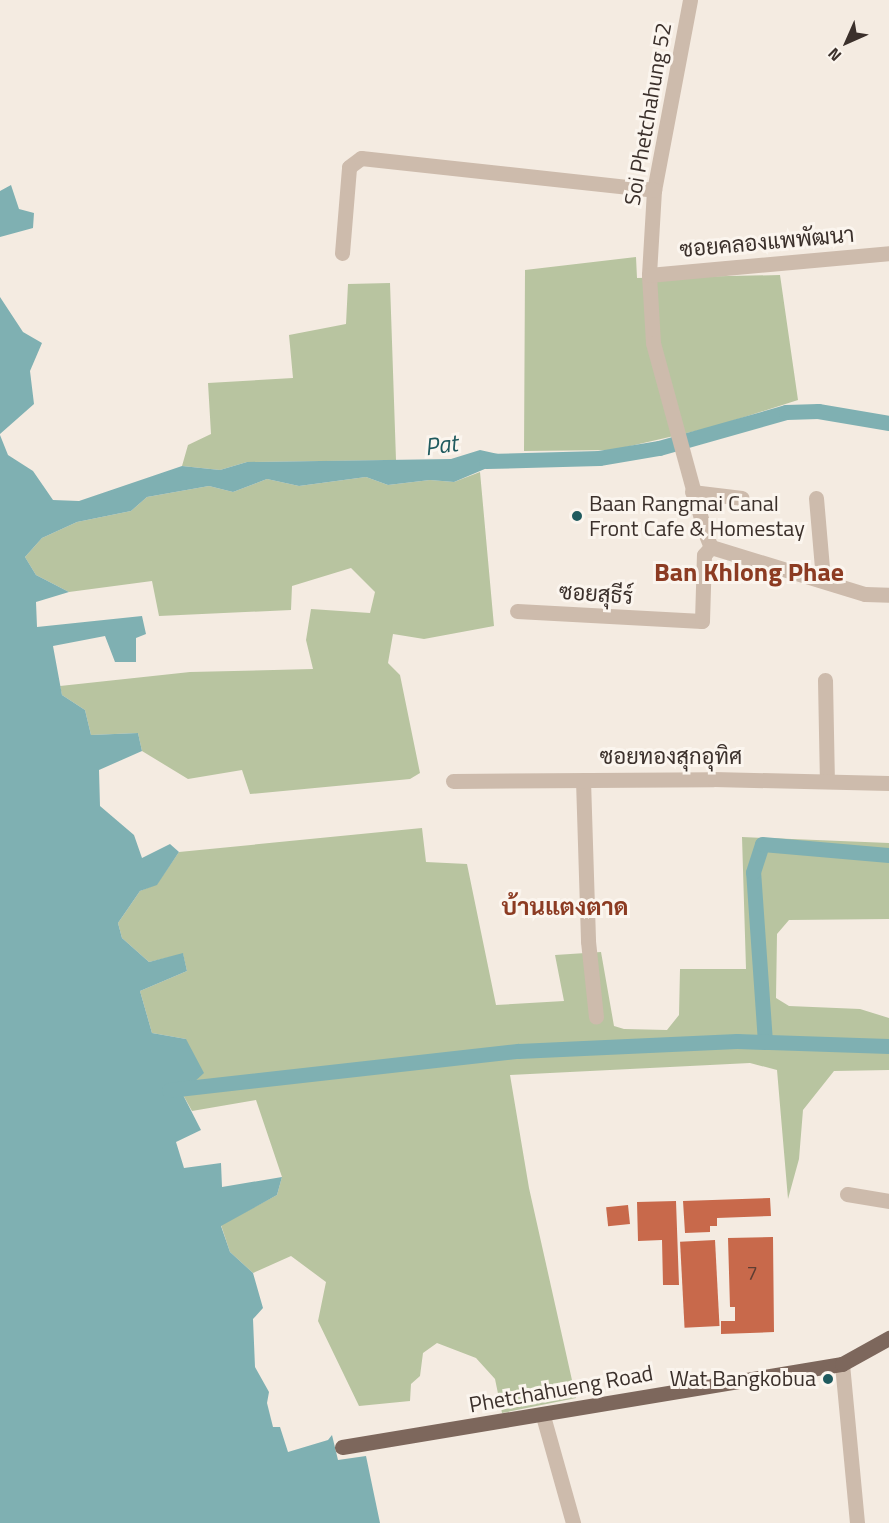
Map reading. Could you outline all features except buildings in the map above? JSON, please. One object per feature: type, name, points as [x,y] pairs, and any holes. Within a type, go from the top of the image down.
[{"type":"main road","name":"Phetchahueng Road","points":[[342,1447],[543,1416],[842,1364],[889,1338]]},
{"type":"street","name":"Soi Phetchahung 52","points":[[690,0],[654,190],[649,275],[653,343],[692,492],[711,547]]},
{"type":"street","points":[[342,253],[349,167],[361,158],[654,190]]},
{"type":"street","name":"ซอยคลองแพพัฒนา","points":[[649,275],[889,253]]},
{"type":"street","points":[[692,492],[742,498]]},
{"type":"street","points":[[816,498],[823,579]]},
{"type":"street","points":[[711,547],[823,579],[865,594],[889,595]]},
{"type":"street","name":"ซอยสุธีร์","points":[[517,611],[702,621],[704,555],[711,547]]},
{"type":"street","points":[[825,680],[827,781]]},
{"type":"street","points":[[583,780],[588,941],[596,1017]]},
{"type":"street","name":"ซอยทองสุกอุทิศ","points":[[453,782],[583,780],[889,783]]},
{"type":"street","points":[[847,1194],[889,1201]]},
{"type":"street","points":[[842,1364],[857,1523]]},
{"type":"street","points":[[543,1416],[573,1523]]},
{"type":"green space","points":[[636,257],[637,278],[780,275],[798,400],[713,427],[613,450],[524,451],[525,270]]},
{"type":"green space","points":[[390,283],[396,460],[247,462],[220,470],[182,466],[188,445],[211,434],[208,383],[293,378],[289,335],[346,324],[348,284]]},
{"type":"green space","points":[[480,472],[494,626],[424,639],[393,634],[388,663],[400,675],[420,773],[410,779],[250,794],[242,770],[188,779],[142,751],[138,733],[91,735],[85,710],[62,695],[60,686],[190,672],[313,669],[306,640],[311,609],[370,613],[375,592],[351,568],[292,586],[291,610],[159,616],[152,581],[69,592],[36,575],[25,557],[42,538],[77,522],[131,511],[147,497],[209,486],[233,492],[267,479],[299,486],[366,477],[388,485],[430,480],[454,482]]},
{"type":"green space","points":[[422,828],[426,862],[467,864],[496,1005],[564,1001],[555,955],[601,952],[614,1026],[624,1029],[667,1030],[679,1015],[680,969],[746,969],[742,837],[889,843],[889,919],[789,920],[777,934],[776,998],[789,1006],[860,1009],[889,1018],[889,1070],[834,1071],[803,1110],[799,1159],[788,1199],[777,1070],[750,1063],[510,1075],[529,1188],[576,1398],[502,1413],[495,1379],[476,1358],[437,1343],[423,1353],[420,1376],[411,1384],[410,1401],[359,1406],[318,1321],[326,1282],[291,1256],[253,1273],[230,1252],[221,1225],[277,1195],[282,1177],[256,1100],[192,1111],[182,1093],[186,1039],[152,1033],[140,991],[187,971],[183,954],[149,962],[122,938],[118,923],[140,891],[157,884],[179,852]]},
{"type":"water","points":[[11,185],[19,209],[34,213],[33,228],[0,237],[0,191]]},
{"type":"water","points":[[0,297],[23,332],[42,343],[30,371],[34,404],[0,434]]},
{"type":"water","points":[[0,435],[8,455],[33,471],[53,500],[79,501],[182,466],[220,470],[247,462],[451,459],[480,450],[498,454],[506,460],[454,482],[430,480],[388,485],[366,477],[299,486],[267,479],[233,492],[209,486],[147,497],[131,511],[77,522],[42,538],[25,557],[36,575],[69,592],[36,602],[37,627],[142,616],[146,634],[136,638],[136,662],[115,662],[105,636],[53,646],[62,695],[85,710],[91,735],[138,733],[142,751],[99,770],[100,806],[134,835],[142,858],[170,844],[179,852],[157,885],[140,891],[118,923],[122,938],[149,962],[183,953],[187,971],[140,991],[152,1033],[186,1039],[204,1073],[182,1093],[201,1130],[176,1142],[184,1168],[221,1163],[222,1187],[282,1177],[277,1195],[221,1226],[230,1252],[253,1273],[263,1308],[253,1319],[255,1367],[269,1392],[267,1403],[273,1427],[280,1427],[288,1452],[328,1440],[332,1435],[338,1460],[366,1456],[380,1523],[0,1523]]},
{"type":"waterway","name":"Pat","points":[[486,461],[599,458],[659,448],[786,412],[818,411],[889,423]]},
{"type":"waterway","points":[[765,1042],[753,872],[762,844],[889,855]]},
{"type":"waterway","points":[[169,1090],[518,1051],[737,1041],[889,1046]]},
{"type":"place","name":"Baan Rangmai Canal Front Cafe & Homestay","points":[[577,516]]},
{"type":"place","name":"Wat Bangkobua","points":[[828,1379]]},
{"type":"district","name":"Ban Khlong Phae","points":[[749,572]]},
{"type":"district","name":"บ้านแตงตาด","points":[[565,907]]}]
